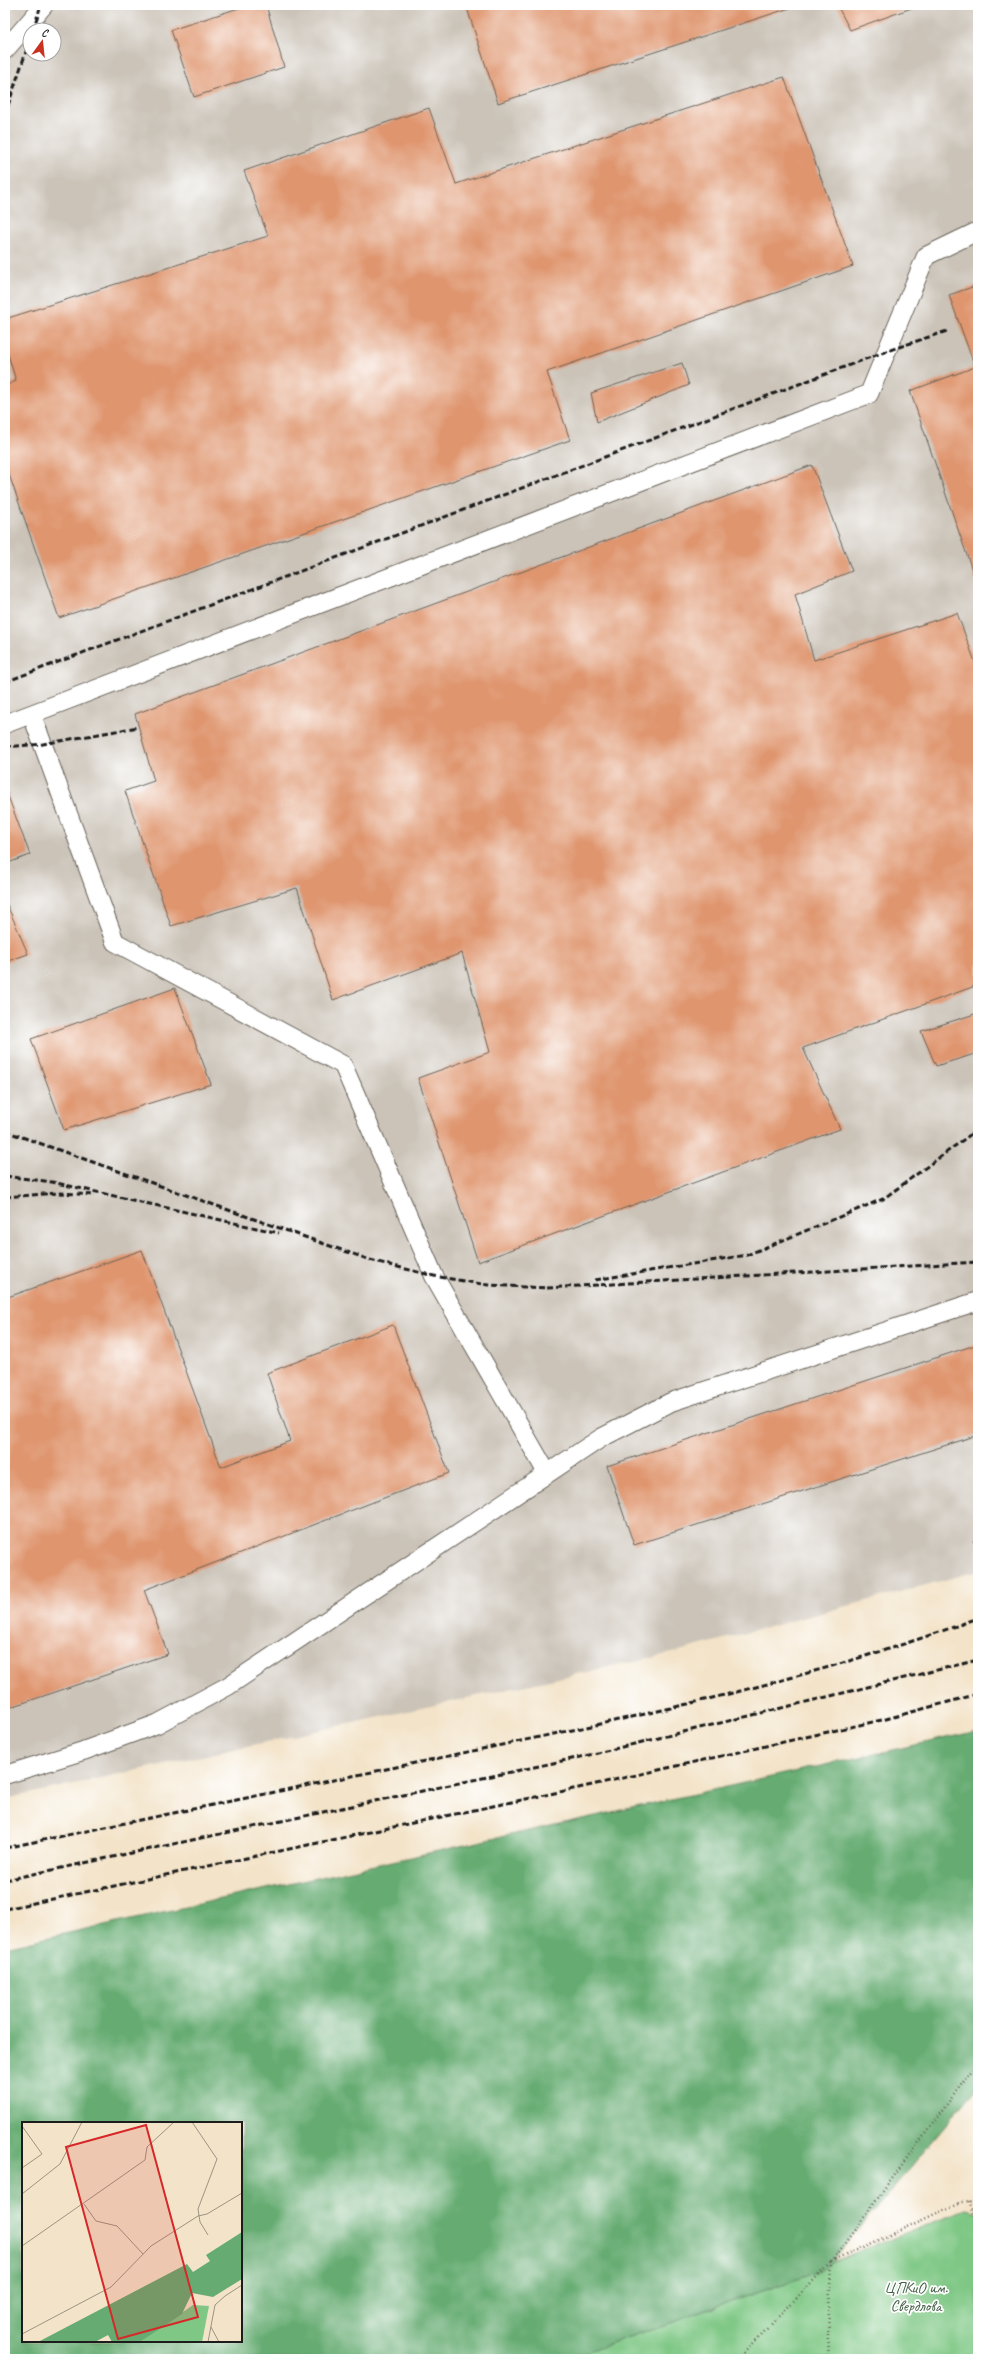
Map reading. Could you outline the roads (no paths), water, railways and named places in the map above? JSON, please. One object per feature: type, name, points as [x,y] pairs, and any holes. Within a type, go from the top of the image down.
[{"type":"lane","points":[[5,50],[44,5]]},
{"type":"lane","points":[[5,724],[32,715],[868,394],[926,256],[978,231]]},
{"type":"lane","points":[[32,715],[115,942],[343,1065],[434,1276],[547,1473]]},
{"type":"lane","points":[[5,1775],[83,1751],[156,1724],[228,1686],[601,1438],[671,1402],[978,1301]]},
{"type":"railway","points":[[36,22],[41,5]]},
{"type":"railway","points":[[5,114],[23,62]]},
{"type":"railway","points":[[5,682],[887,351],[947,331]]},
{"type":"railway","points":[[5,747],[43,744],[138,727]]},
{"type":"railway","points":[[595,1280],[747,1255],[883,1199],[978,1129]]},
{"type":"railway","points":[[5,1131],[370,1260],[434,1276],[488,1285],[547,1288],[978,1262]]},
{"type":"railway","points":[[5,1176],[52,1182],[279,1233]]},
{"type":"railway","points":[[5,1197],[58,1193],[95,1195]]},
{"type":"railway","points":[[5,1848],[659,1711],[852,1660],[978,1618]]},
{"type":"railway","points":[[5,1880],[581,1757],[978,1660]]},
{"type":"railway","points":[[5,1909],[583,1787],[886,1719],[978,1694]]},
{"type":"park label","name":"ЦПКиО им. Свердлова","points":[[916,2297]]}]
